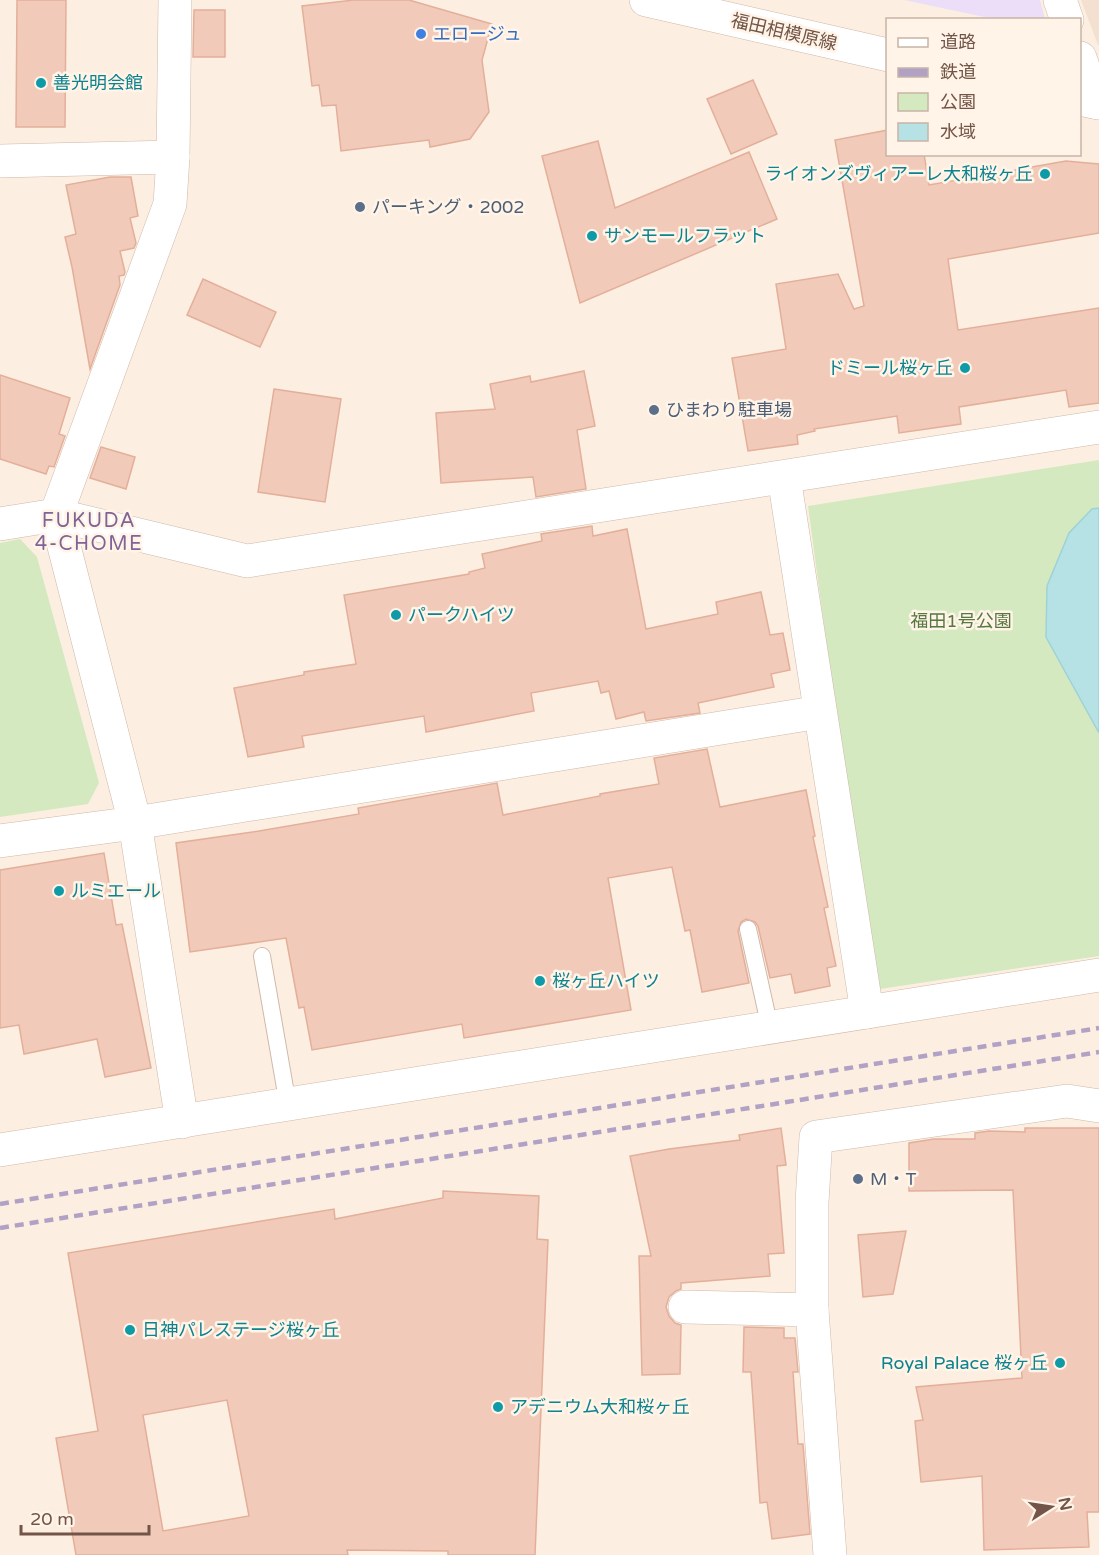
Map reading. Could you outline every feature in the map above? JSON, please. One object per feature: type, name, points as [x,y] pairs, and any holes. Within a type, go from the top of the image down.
[{"type":"street","points":[[176,0],[170,204],[56,515],[135,823],[182,1122]]},
{"type":"street","name":"福田相模原線","points":[[646,0],[886,55]]},
{"type":"street","points":[[1060,0],[1066,18]]},
{"type":"street","points":[[1081,62],[1091,101]]},
{"type":"street","points":[[0,161],[172,157]]},
{"type":"street","points":[[0,524],[56,515],[247,561],[1099,427]]},
{"type":"street","points":[[784,477],[867,1012]]},
{"type":"street","points":[[0,842],[135,823],[820,712]]},
{"type":"street","points":[[0,1150],[1099,975]]},
{"type":"street","points":[[830,1555],[812,1310],[812,1202],[816,1137],[1067,1101],[1099,1106]]},
{"type":"street","points":[[685,1307],[812,1310]]},
{"type":"lane","points":[[748,929],[770,1028]]},
{"type":"lane","points":[[262,956],[288,1105]]},
{"type":"shaded area","points":[[904,0],[1040,0],[1045,18],[989,18]]},
{"type":"shaded area","points":[[1081,0],[1099,0],[1099,45],[1098,45]]},
{"type":"green space","name":"福田1号公園","points":[[1099,460],[1099,956],[873,990],[808,506]]},
{"type":"green space","points":[[20,539],[37,557],[99,783],[88,804],[0,817],[0,543]]},
{"type":"water","points":[[1099,508],[1099,733],[1046,637],[1047,586],[1069,533],[1092,509]]},
{"type":"building","name":"善光明会館","points":[[17,0],[66,0],[65,127],[16,127]]},
{"type":"building","points":[[354,0],[409,0],[492,24],[482,60],[489,112],[470,139],[430,147],[429,140],[341,151],[336,105],[322,106],[319,85],[312,86],[302,6]]},
{"type":"building","points":[[194,10],[225,10],[225,57],[193,57]]},
{"type":"building","points":[[753,80],[777,134],[731,154],[707,99]]},
{"type":"building","points":[[886,130],[886,156],[924,156],[929,185],[1066,161],[1099,164],[1099,233],[948,259],[958,330],[1099,308],[1099,403],[1069,407],[1066,390],[959,407],[961,424],[899,433],[897,416],[814,429],[815,431],[797,435],[798,444],[748,451],[732,358],[786,349],[776,284],[838,274],[854,309],[864,306],[835,140]]},
{"type":"building","points":[[598,141],[615,208],[749,152],[777,219],[580,303],[542,156]]},
{"type":"building","points":[[110,177],[131,177],[138,216],[130,218],[136,243],[134,248],[120,251],[125,272],[124,275],[119,276],[120,285],[90,369],[65,237],[76,234],[66,185]]},
{"type":"building","points":[[203,279],[276,312],[260,347],[187,315]]},
{"type":"building","points":[[584,371],[595,426],[577,430],[586,489],[536,497],[533,477],[441,483],[436,413],[495,409],[490,384],[530,376],[531,382]]},
{"type":"building","points":[[0,375],[70,398],[59,434],[65,436],[54,467],[49,466],[46,474],[0,459]]},
{"type":"building","points":[[274,389],[341,399],[325,502],[258,492]]},
{"type":"building","points":[[101,447],[135,457],[126,489],[90,478]]},
{"type":"building","points":[[592,526],[593,536],[627,529],[646,629],[718,614],[716,602],[761,592],[770,635],[783,633],[790,670],[771,674],[774,687],[698,703],[700,713],[646,721],[644,712],[616,719],[609,691],[601,693],[598,681],[531,693],[534,711],[426,732],[424,716],[302,736],[304,747],[248,757],[234,688],[304,675],[304,672],[356,664],[344,595],[469,574],[469,572],[485,568],[482,554],[542,541],[541,534]]},
{"type":"building","points":[[707,749],[720,807],[806,790],[815,836],[813,837],[828,907],[824,908],[836,966],[827,968],[830,986],[795,993],[791,974],[770,978],[758,926],[755,922],[746,919],[741,922],[738,931],[749,983],[702,992],[690,930],[685,931],[672,867],[608,878],[631,1010],[464,1038],[462,1024],[312,1050],[304,1007],[299,1008],[286,938],[190,952],[176,843],[359,814],[358,808],[497,783],[503,815],[659,784],[654,758]]},
{"type":"building","points":[[104,853],[116,925],[122,924],[151,1068],[105,1077],[97,1039],[24,1054],[19,1025],[0,1028],[0,870]]},
{"type":"building","points":[[781,1128],[786,1165],[777,1166],[784,1253],[768,1254],[770,1276],[681,1283],[681,1289],[669,1297],[666,1307],[669,1316],[675,1323],[681,1325],[680,1374],[642,1375],[639,1256],[651,1256],[630,1156],[740,1140],[739,1135]]},
{"type":"building","points":[[1025,1128],[1099,1128],[1099,1512],[1087,1512],[1089,1547],[984,1550],[982,1476],[921,1482],[915,1421],[923,1420],[916,1387],[1022,1378],[1013,1190],[909,1191],[909,1143],[934,1139],[975,1139],[975,1133],[1025,1132]]},
{"type":"building","points":[[443,1191],[539,1196],[537,1239],[548,1240],[535,1555],[448,1555],[448,1551],[347,1550],[348,1555],[76,1555],[56,1438],[98,1431],[68,1253],[334,1209],[335,1219],[443,1198]],"holes":[[[227,1400],[249,1516],[163,1531],[143,1415]]]},
{"type":"building","points":[[906,1231],[893,1294],[863,1297],[858,1235]]},
{"type":"building","points":[[744,1327],[784,1328],[784,1338],[795,1338],[798,1372],[793,1372],[798,1444],[803,1444],[810,1534],[772,1539],[767,1502],[760,1503],[751,1372],[743,1372]]},
{"type":"railway","points":[[0,1204],[1099,1028]]},
{"type":"railway","points":[[0,1228],[1099,1052]]},
{"type":"place","name":"エロージュ","points":[[421,34]]},
{"type":"place","name":"善光明会館","points":[[41,83]]},
{"type":"place","name":"ライオンズヴィアーレ大和桜ヶ丘","points":[[1045,174]]},
{"type":"place","name":"パーキング・2002","points":[[360,207]]},
{"type":"place","name":"サンモールフラット","points":[[592,236]]},
{"type":"place","name":"ドミール桜ヶ丘","points":[[965,368]]},
{"type":"place","name":"ひまわり駐車場","points":[[654,410]]},
{"type":"place","name":"パークハイツ","points":[[396,615]]},
{"type":"place","name":"ルミエール","points":[[59,891]]},
{"type":"place","name":"桜ヶ丘ハイツ","points":[[540,981]]},
{"type":"place","name":"M・T","points":[[858,1179]]},
{"type":"place","name":"日神パレステージ桜ヶ丘","points":[[130,1330]]},
{"type":"place","name":"Royal Palace 桜ヶ丘","points":[[1060,1363]]},
{"type":"place","name":"アデニウム大和桜ヶ丘","points":[[498,1407]]},
{"type":"district","name":"FUKUDA 4-CHOME","points":[[89,532]]}]
